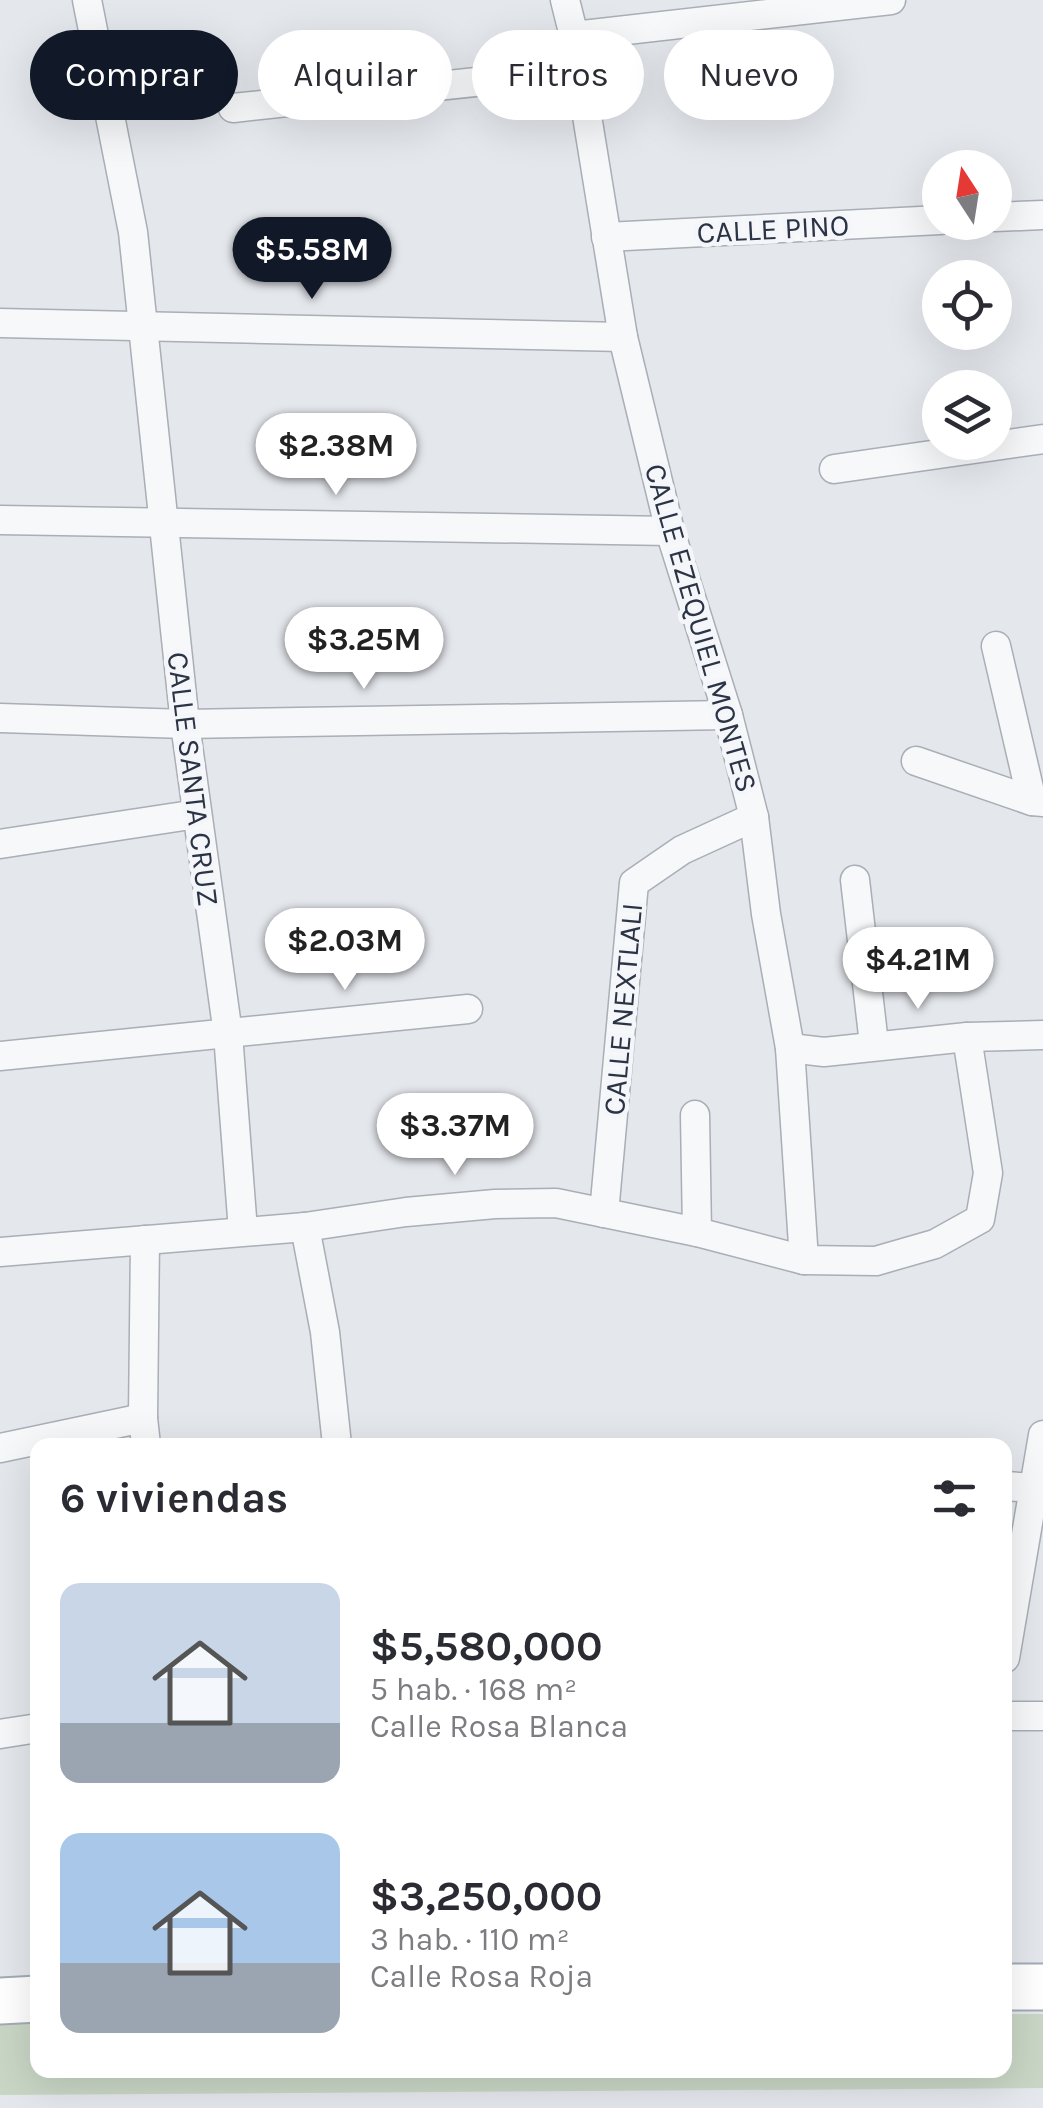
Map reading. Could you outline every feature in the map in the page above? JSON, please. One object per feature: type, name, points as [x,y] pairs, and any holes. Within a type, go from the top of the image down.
[{"type":"main road","points":[[1012,1986],[1043,1986]]},
{"type":"main road","points":[[0,2001],[30,1999]]},
{"type":"street","name":"CALLE SANTA CRUZ","points":[[86,0],[133,232],[185,724],[228,1034],[243,1231]]},
{"type":"street","name":"CALLE EZEQUIEL MONTES","points":[[565,0],[572,30]]},
{"type":"street","points":[[627,30],[891,0]]},
{"type":"street","points":[[238,107],[472,82]]},
{"type":"street","name":"CALLE EZEQUIEL MONTES","points":[[586,120],[623,337],[670,532],[728,715],[754,817],[766,914],[790,1048],[804,1260]]},
{"type":"street","points":[[1012,217],[1043,215]]},
{"type":"street","name":"CALLE PINO","points":[[606,237],[922,221]]},
{"type":"street","points":[[0,323],[623,337]]},
{"type":"street","points":[[834,469],[1043,439]]},
{"type":"street","points":[[0,520],[670,532]]},
{"type":"street","points":[[996,646],[1038,801]]},
{"type":"street","points":[[0,718],[185,724],[728,715]]},
{"type":"street","points":[[916,761],[1038,801]]},
{"type":"street","points":[[0,844],[197,814]]},
{"type":"street","name":"CALLE NEXTLALI","points":[[604,1213],[634,883],[682,850],[754,817]]},
{"type":"street","points":[[854,880],[874,1044]]},
{"type":"street","points":[[0,1056],[468,1009]]},
{"type":"street","points":[[790,1048],[824,1052],[874,1044],[1043,1035]]},
{"type":"street","points":[[0,1252],[305,1226],[496,1204],[556,1204],[697,1232],[804,1260],[876,1261],[935,1244],[980,1218],[988,1173],[967,1037]]},
{"type":"street","points":[[695,1115],[697,1232]]},
{"type":"street","points":[[305,1226],[324,1332],[336,1438]]},
{"type":"street","points":[[85,1438],[144,1431],[145,1240]]},
{"type":"street","points":[[1012,1617],[1043,1435]]},
{"type":"street","points":[[0,1448],[30,1444]]},
{"type":"street","points":[[1012,1486],[1034,1488]]},
{"type":"street","points":[[1012,1716],[1043,1716]]},
{"type":"street","points":[[0,1734],[30,1729]]},
{"type":"green space","points":[[1012,2014],[1043,2014],[1043,2088],[0,2095],[0,2020],[30,2020],[30,2078],[1012,2078]]}]
